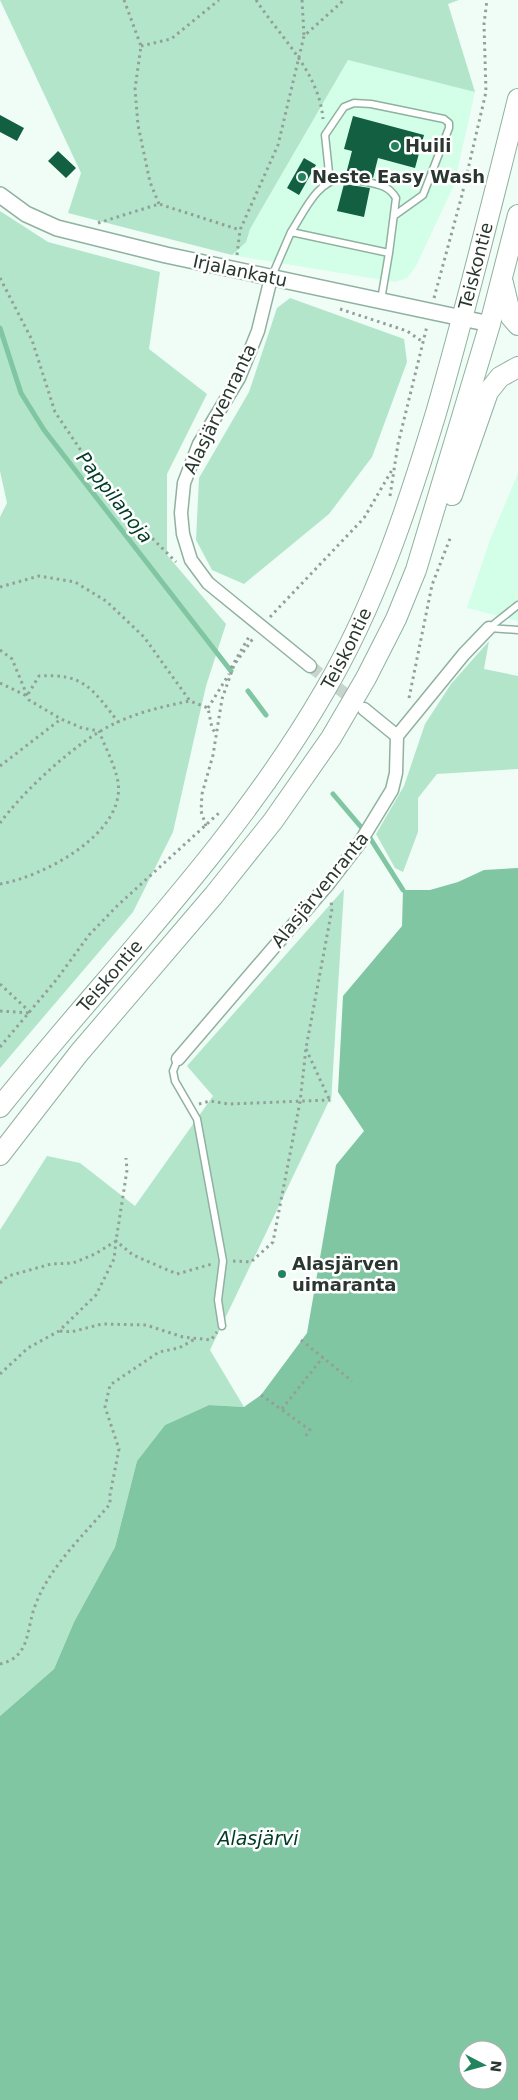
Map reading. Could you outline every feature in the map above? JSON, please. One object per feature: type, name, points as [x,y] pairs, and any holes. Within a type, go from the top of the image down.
[{"type":"highway","name":"Teiskontie","points":[[0,1108],[53,1040],[213,852],[266,781],[324,693],[357,631],[379,584],[418,473],[464,318],[518,99]]},
{"type":"highway","name":"Teiskontie","points":[[0,1155],[79,1053],[214,895],[273,820],[331,738],[366,678],[396,619],[416,570],[490,324],[518,215]]},
{"type":"highway","points":[[502,279],[510,317],[518,325]]},
{"type":"highway","points":[[416,570],[432,555],[488,392],[500,377],[518,367]]},
{"type":"street","name":"Irjalankatu","points":[[0,195],[26,214],[57,228],[72,232],[234,270],[490,324]]},
{"type":"street","name":"Alasjärvenranta","points":[[271,278],[258,331],[239,378],[200,444],[184,483],[181,513],[183,534],[192,560],[208,583],[310,666]]},
{"type":"street","points":[[364,709],[397,736],[464,654],[489,628]]},
{"type":"street","name":"Alasjärvenranta","points":[[178,1059],[329,884],[359,844],[392,790],[396,773],[397,736]]},
{"type":"lane","points":[[330,182],[325,135],[344,107],[354,103],[444,119],[448,123],[449,128],[423,195],[395,215]]},
{"type":"lane","points":[[271,278],[291,232],[320,188],[342,178],[381,185],[391,190],[396,198],[381,300]]},
{"type":"lane","points":[[291,232],[389,253]]},
{"type":"lane","points":[[489,628],[518,605]]},
{"type":"lane","points":[[489,628],[518,630]]},
{"type":"lane","points":[[178,1059],[173,1071],[175,1081],[197,1119],[223,1260],[218,1300],[222,1326]]},
{"type":"path","points":[[124,0],[141,46],[135,90],[138,124],[150,182],[159,204]]},
{"type":"path","points":[[141,46],[171,39],[219,0]]},
{"type":"path","points":[[256,0],[308,71],[322,104],[325,135]]},
{"type":"path","points":[[234,270],[240,230],[278,145],[304,36],[302,0]]},
{"type":"path","points":[[304,36],[344,0]]},
{"type":"path","points":[[389,503],[398,444],[430,311],[462,195],[486,92],[484,24],[487,0]]},
{"type":"path","points":[[72,232],[159,204],[240,230]]},
{"type":"path","points":[[0,278],[32,340],[56,412],[115,501],[177,563]]},
{"type":"path","points":[[408,705],[432,585],[451,536]]},
{"type":"path","points":[[0,587],[39,576],[75,582],[106,601],[144,637],[190,701],[208,708]]},
{"type":"path","points":[[243,628],[254,637]]},
{"type":"path","points":[[217,734],[212,728],[208,708],[228,676],[232,664],[250,634]]},
{"type":"path","points":[[0,650],[12,659],[30,700],[61,719],[82,728],[99,732]]},
{"type":"path","points":[[27,696],[39,676],[59,674],[78,679],[95,692],[119,723]]},
{"type":"path","points":[[0,683],[27,696]]},
{"type":"path","points":[[0,823],[22,796],[99,732],[150,710],[190,701]]},
{"type":"path","points":[[0,766],[61,719]]},
{"type":"path","points":[[0,884],[13,882],[83,848],[114,811],[118,783],[99,732]]},
{"type":"path","points":[[0,1047],[31,1013],[94,929],[223,808]]},
{"type":"path","points":[[116,1241],[133,1255],[177,1274],[223,1260],[251,1262],[273,1242],[300,1102],[306,1048],[332,909],[329,884]]},
{"type":"path","points":[[0,984],[31,1013]]},
{"type":"path","points":[[0,1011],[31,1013]]},
{"type":"path","points":[[210,1101],[229,1104],[330,1101],[306,1048]]},
{"type":"path","points":[[0,1374],[28,1348],[59,1331],[96,1295],[114,1260],[127,1170],[126,1158]]},
{"type":"path","points":[[0,1283],[8,1276],[51,1264],[73,1263],[95,1254],[116,1241]]},
{"type":"path","points":[[59,1331],[71,1332],[102,1324],[146,1325],[195,1340],[212,1340],[222,1326]]},
{"type":"path","points":[[0,1664],[6,1663],[25,1648],[35,1605],[54,1569],[110,1504],[119,1449],[105,1407],[110,1385],[159,1352],[179,1348],[195,1340]]},
{"type":"path","points":[[301,1340],[352,1381]]},
{"type":"path","points":[[282,1409],[323,1357]]},
{"type":"path","points":[[261,1395],[310,1430],[304,1438]]},
{"type":"shaded area","points":[[0,0],[459,0],[448,4],[475,92],[348,60],[250,229],[246,242],[232,255],[68,213],[81,173]]},
{"type":"shaded area","points":[[348,60],[475,92],[454,185],[416,266],[407,278],[395,282],[232,255],[240,230],[250,229]]},
{"type":"shaded area","points":[[0,211],[48,242],[160,272],[149,349],[207,394],[167,474],[167,555],[226,624],[206,686],[173,832],[133,912],[0,1068],[0,517],[7,503],[0,471]]},
{"type":"shaded area","points":[[290,298],[404,339],[407,362],[372,457],[329,514],[244,584],[212,570],[196,540],[199,478],[249,392],[277,308]]},
{"type":"shaded area","points":[[518,473],[518,621],[467,608],[490,540]]},
{"type":"shaded area","points":[[489,641],[484,669],[518,676],[518,769],[437,774],[418,798],[418,832],[403,872],[395,868],[376,834],[404,786],[425,724],[451,684]]},
{"type":"shaded area","points":[[344,889],[331,1103],[329,1101],[210,1350],[244,1407],[209,1405],[165,1425],[137,1461],[115,1547],[74,1622],[54,1669],[0,1716],[0,1230],[47,1156],[80,1163],[135,1206],[213,1096],[187,1066]]},
{"type":"water","name":"Alasjärvi","points":[[518,868],[518,2100],[0,2100],[0,1716],[54,1669],[74,1622],[115,1547],[137,1461],[165,1425],[209,1405],[244,1407],[261,1395],[307,1333],[336,1165],[364,1131],[338,1092],[343,996],[402,926],[403,890],[430,890],[458,882],[484,870]]},
{"type":"building","points":[[0,115],[24,128],[17,141],[0,132]]},
{"type":"building","points":[[353,116],[424,135],[415,168],[378,158],[373,178],[346,174],[352,151],[344,149]]},
{"type":"building","points":[[58,151],[76,168],[66,178],[48,161]]},
{"type":"building","name":"Neste Easy Wash","points":[[304,158],[316,165],[299,195],[287,188]]},
{"type":"building","points":[[344,184],[370,188],[364,217],[337,211]]},
{"type":"waterway","name":"Pappilanoja","points":[[0,328],[21,393],[44,430],[231,671]]},
{"type":"waterway","name":"Pappilanoja","points":[[248,691],[266,715]]},
{"type":"waterway","name":"Pappilanoja","points":[[333,794],[361,827]]},
{"type":"waterway","name":"Pappilanoja","points":[[370,838],[403,890]]},
{"type":"tunnel","points":[[310,666],[357,703]]},
{"type":"place","name":"Huili","points":[[395,146]]},
{"type":"place","name":"Neste Easy Wash","points":[[302,177]]},
{"type":"place","name":"Alasjärven uimaranta","points":[[282,1274]]}]
